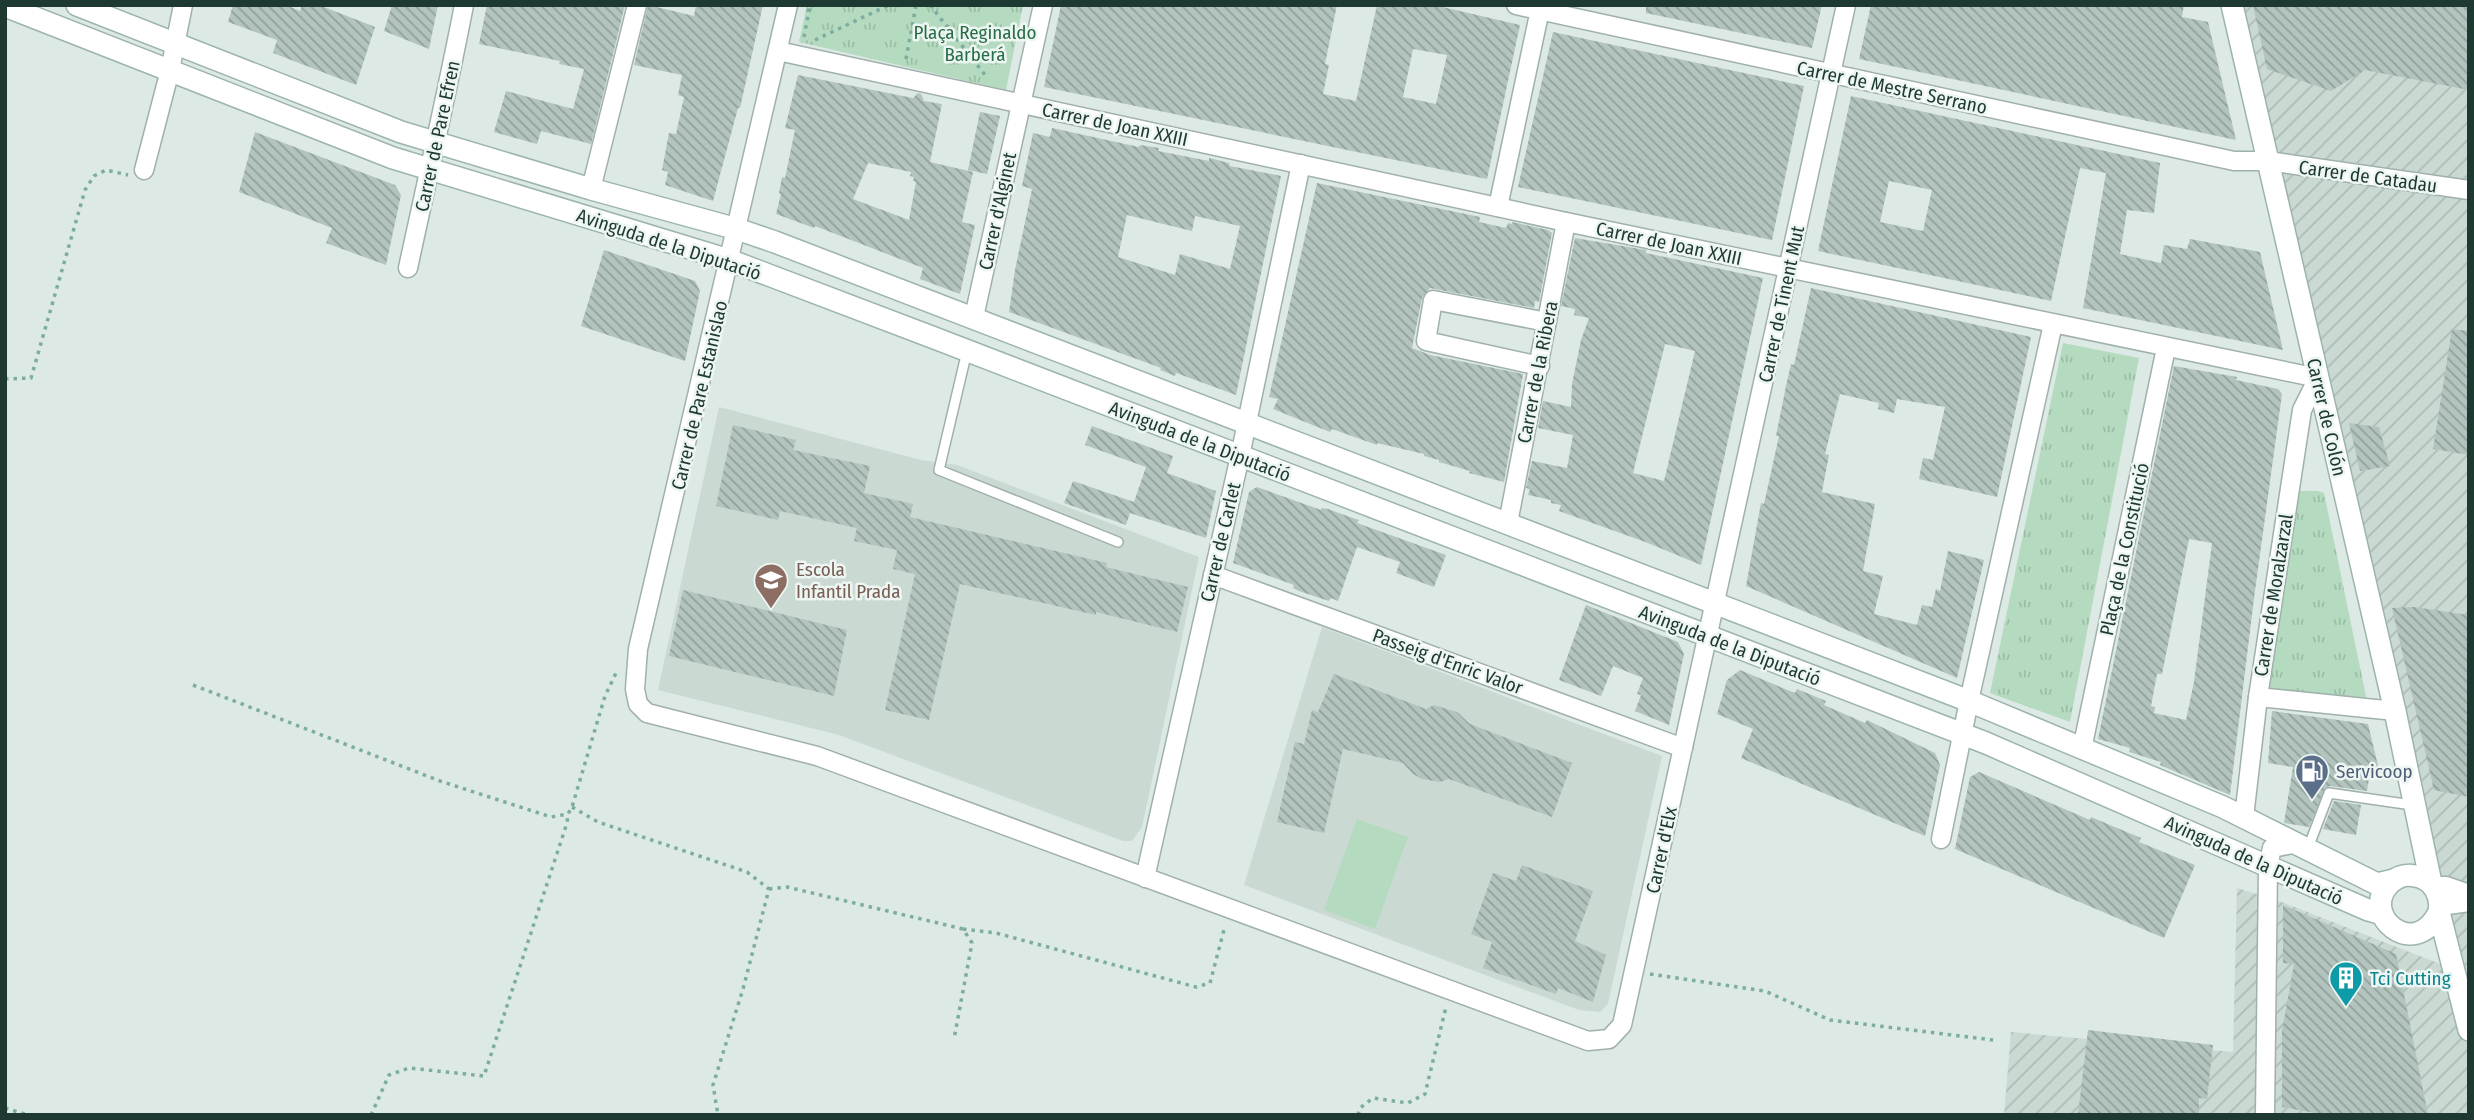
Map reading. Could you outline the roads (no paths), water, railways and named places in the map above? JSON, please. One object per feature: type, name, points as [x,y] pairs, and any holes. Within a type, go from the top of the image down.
[{"type":"street","name":"Avinguda de la Diputació","points":[[77,5],[401,132],[737,229],[974,317],[1969,701],[2244,817],[2377,884],[2398,878]]},
{"type":"street","points":[[144,170],[170,70],[183,5]]},
{"type":"street","name":"Carrer de Pare Efren","points":[[408,268],[464,5]]},
{"type":"street","points":[[591,189],[637,5]]},
{"type":"street","name":"Carrer de Pare Estanislao","points":[[788,5],[638,649],[635,689],[638,704],[647,713],[817,756],[1145,878]]},
{"type":"street","points":[[778,51],[1021,104],[1043,5]]},
{"type":"street","name":"Carrer de Mestre Serrano","points":[[1516,5],[1540,8],[2234,161],[2268,160]]},
{"type":"street","name":"Carrer de Tinent Mut","points":[[1708,635],[1846,5]]},
{"type":"street","name":"Carrer de Colón","points":[[2232,5],[2395,711],[2418,829],[2469,1030]]},
{"type":"street","name":"Avinguda de la Diputació","points":[[5,6],[393,158],[729,260],[1964,735],[2382,914]]},
{"type":"street","points":[[1497,206],[1540,8]]},
{"type":"street","name":"Carrer de Joan XXIII","points":[[1021,104],[1566,222],[2318,378]]},
{"type":"street","name":"Carrer d'Alginet","points":[[974,317],[1021,104]]},
{"type":"street","name":"Carrer de Catadau","points":[[2268,160],[2469,191]]},
{"type":"street","name":"Carrer de Carlet","points":[[1145,878],[1240,456],[1301,164]]},
{"type":"street","name":"Carrer de la Ribera","points":[[1508,523],[1566,222]]},
{"type":"street","points":[[1540,366],[1426,341],[1433,300],[1547,322]]},
{"type":"street","points":[[1941,839],[2053,324]]},
{"type":"street","name":"Plaça de la Constitució","points":[[2082,750],[2166,348]]},
{"type":"street","name":"Carrer de Moralzarzal","points":[[2244,817],[2258,697],[2302,410],[2318,378]]},
{"type":"street","name":"Passeig d'Enric Valor","points":[[1213,575],[1683,748]]},
{"type":"street","name":"Carrer d'Elx","points":[[1145,878],[1588,1041],[1609,1039],[1622,1025],[1708,635]]},
{"type":"street","points":[[2258,697],[2395,711]]},
{"type":"street","name":"Carrer de Colón","points":[[2398,878],[2418,829]]},
{"type":"street","points":[[2265,1115],[2268,866],[2272,848],[2300,847]]},
{"type":"street","points":[[2469,894],[2446,887],[2436,897],[2434,923],[2424,931],[2407,934],[2399,932],[2392,928],[2382,914],[2382,895],[2398,878],[2413,875],[2436,897],[2469,902]]},
{"type":"street","points":[[2424,931],[2452,960]]},
{"type":"lane","points":[[967,351],[939,470],[1118,542]]},
{"type":"lane","points":[[2300,847],[2329,793],[2414,806]]},
{"type":"place","name":"Escola Infantil Prada","points":[[771,610]]},
{"type":"place","name":"Servicoop","points":[[2312,801]]},
{"type":"place","name":"Tci Cutting","points":[[2346,1008]]},
{"type":"park label","name":"Plaça Reginaldo Barberá","points":[[975,43]]}]
